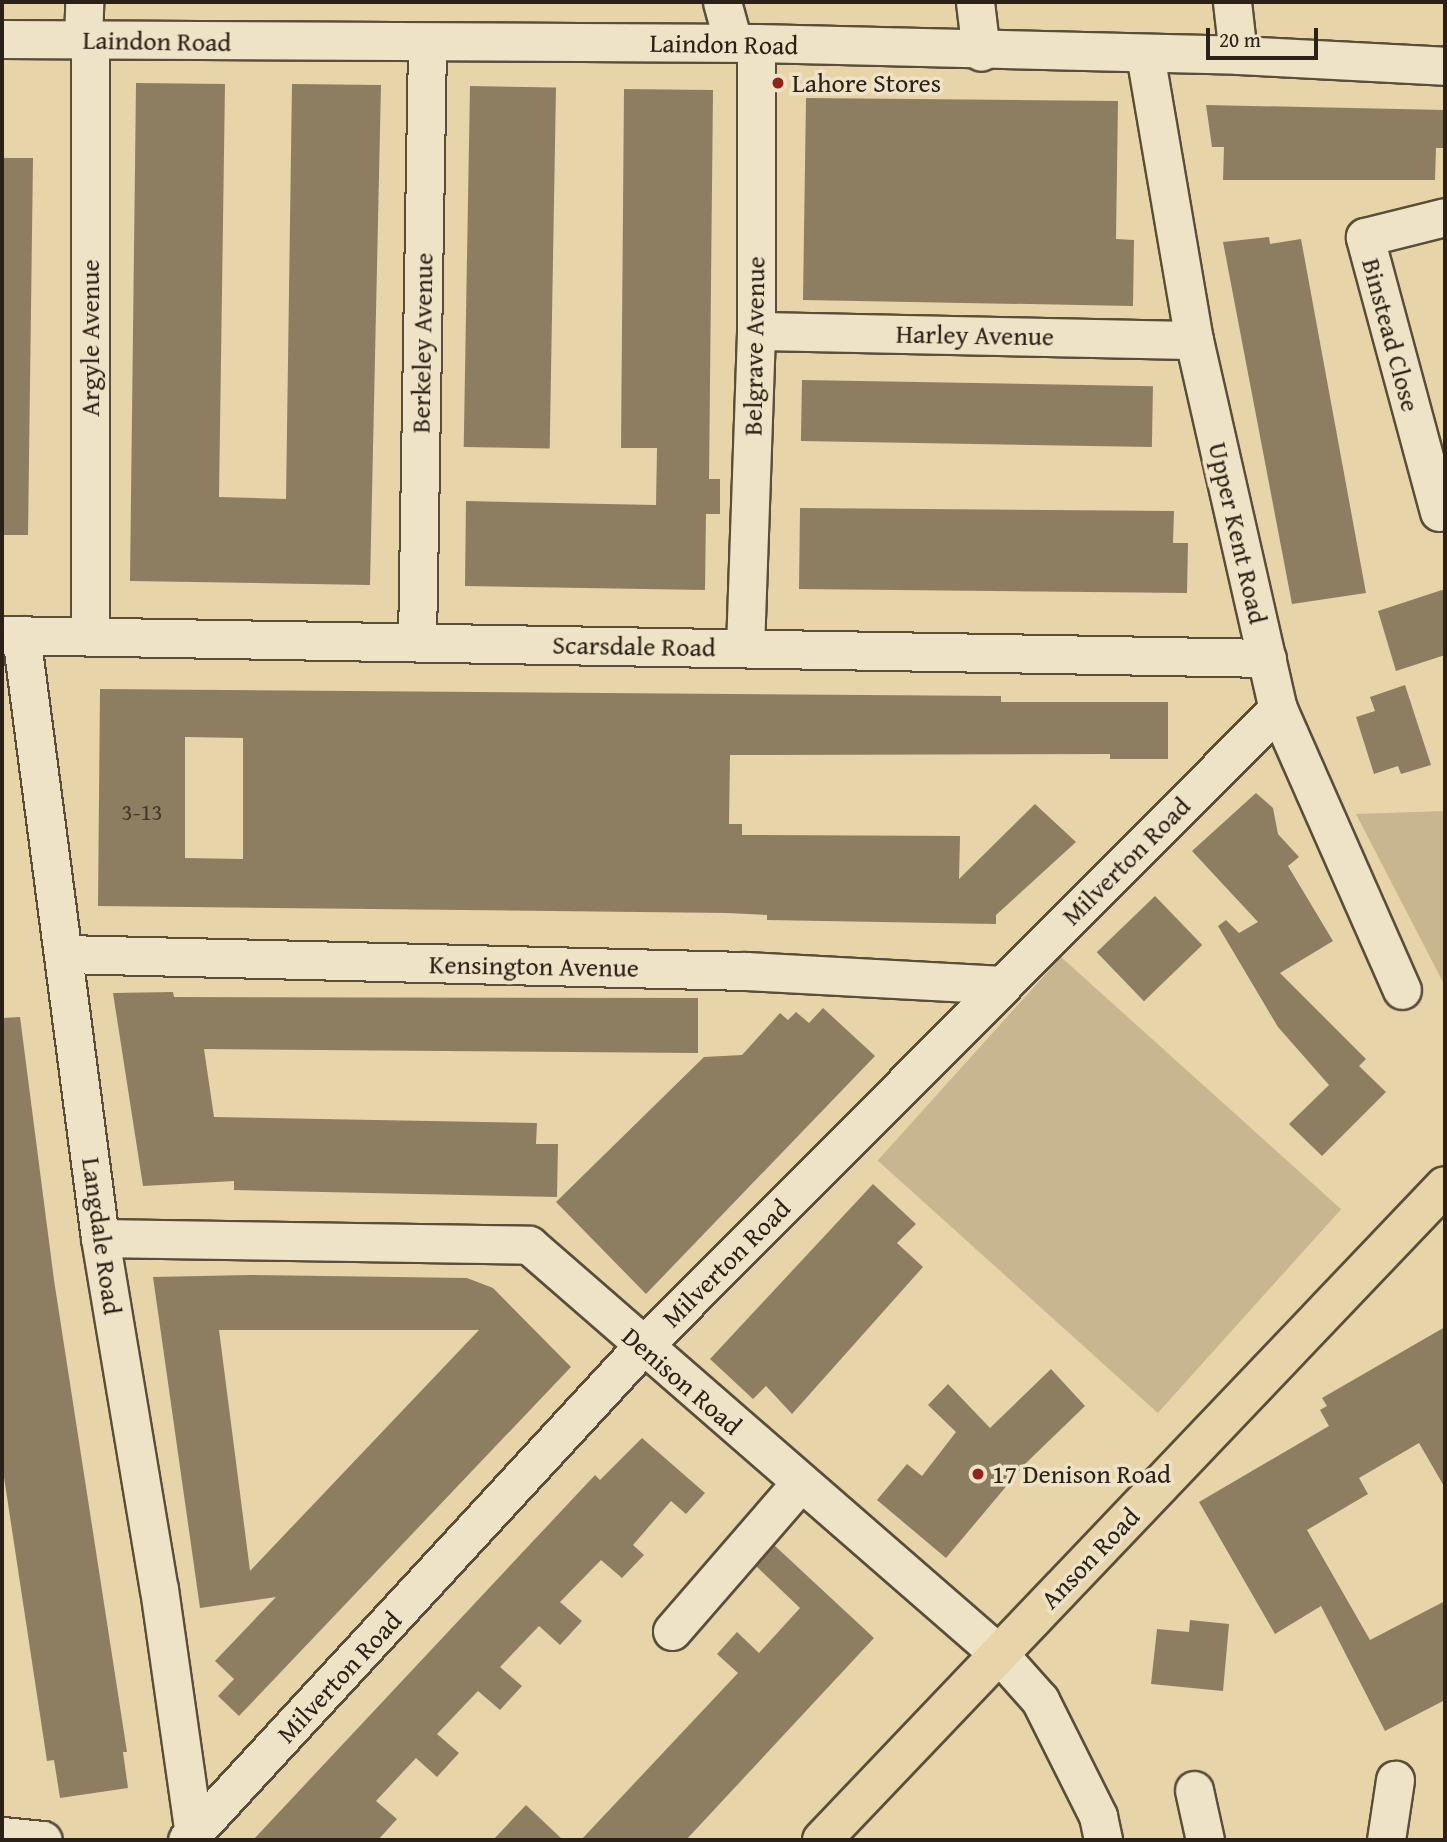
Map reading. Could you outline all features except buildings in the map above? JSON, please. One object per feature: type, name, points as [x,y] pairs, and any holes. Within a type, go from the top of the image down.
[{"type":"highway","name":"Anson Road","points":[[822,1840],[1445,1186]]},
{"type":"street","name":"Argyle Avenue","points":[[84,2],[87,40],[90,636]]},
{"type":"street","name":"Belgrave Avenue","points":[[722,2],[745,43],[756,331],[745,649]]},
{"type":"street","points":[[975,2],[981,52]]},
{"type":"street","points":[[1232,2],[1237,55]]},
{"type":"street","name":"Laindon Road","points":[[2,38],[427,44],[745,43],[981,52],[1237,55],[1445,66]]},
{"type":"street","name":"Berkeley Avenue","points":[[417,642],[427,44]]},
{"type":"street","name":"Upper Kent Road","points":[[1145,54],[1194,340],[1278,709],[1402,990]]},
{"type":"street","name":"Binstead Close","points":[[1439,512],[1365,237],[1445,217]]},
{"type":"street","name":"Harley Avenue","points":[[756,331],[1194,340]]},
{"type":"street","name":"Scarsdale Road","points":[[11,635],[1267,658]]},
{"type":"street","name":"Langdale Road","points":[[11,635],[65,954],[100,1238],[159,1589],[190,1838]]},
{"type":"street","name":"Milverton Road","points":[[190,1838],[642,1347],[1278,709]]},
{"type":"street","name":"Kensington Avenue","points":[[65,954],[746,971],[1003,985]]},
{"type":"street","name":"Denison Road","points":[[100,1238],[529,1245],[642,1347],[999,1654],[1040,1700],[1098,1816],[1103,1840]]},
{"type":"street","points":[[672,1631],[800,1483]]},
{"type":"street","points":[[1386,1840],[1395,1780]]},
{"type":"street","points":[[1194,1790],[1205,1840]]},
{"type":"street","points":[[2,1836],[43,1840]]},
{"type":"shaded area","points":[[1445,811],[1445,986],[1356,814]]},
{"type":"shaded area","points":[[1061,957],[1341,1209],[1158,1413],[878,1161]]},
{"type":"place","name":"Lahore Stores","points":[[778,83]]},
{"type":"place","name":"17 Denison Road","points":[[978,1474]]}]
